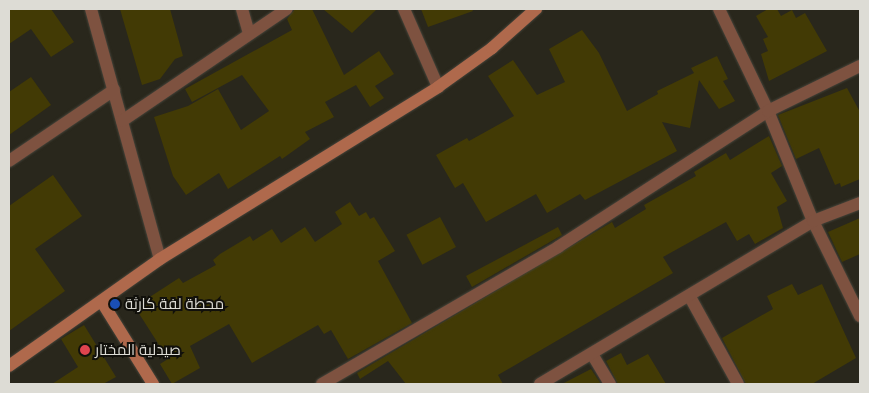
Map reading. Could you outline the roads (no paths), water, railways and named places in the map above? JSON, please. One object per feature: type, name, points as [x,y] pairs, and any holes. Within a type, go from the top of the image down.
[{"type":"street","points":[[91,9],[160,259]]},
{"type":"street","points":[[242,9],[249,34]]},
{"type":"street","points":[[122,121],[288,9]]},
{"type":"street","points":[[404,9],[438,87]]},
{"type":"street","points":[[9,366],[102,302],[160,259],[438,87],[492,48],[536,9]]},
{"type":"street","points":[[719,9],[768,111],[813,221],[860,316]]},
{"type":"street","points":[[322,384],[558,247],[768,111],[860,66]]},
{"type":"street","points":[[9,161],[114,90]]},
{"type":"street","points":[[540,384],[690,297],[813,221],[860,203]]},
{"type":"street","points":[[690,297],[738,384]]},
{"type":"street","points":[[102,302],[152,384]]},
{"type":"street","points":[[592,354],[610,384]]},
{"type":"place","name":"محطة لفة كارثة","points":[[115,304]]},
{"type":"place","name":"صيدلية المختار","points":[[85,350]]}]
